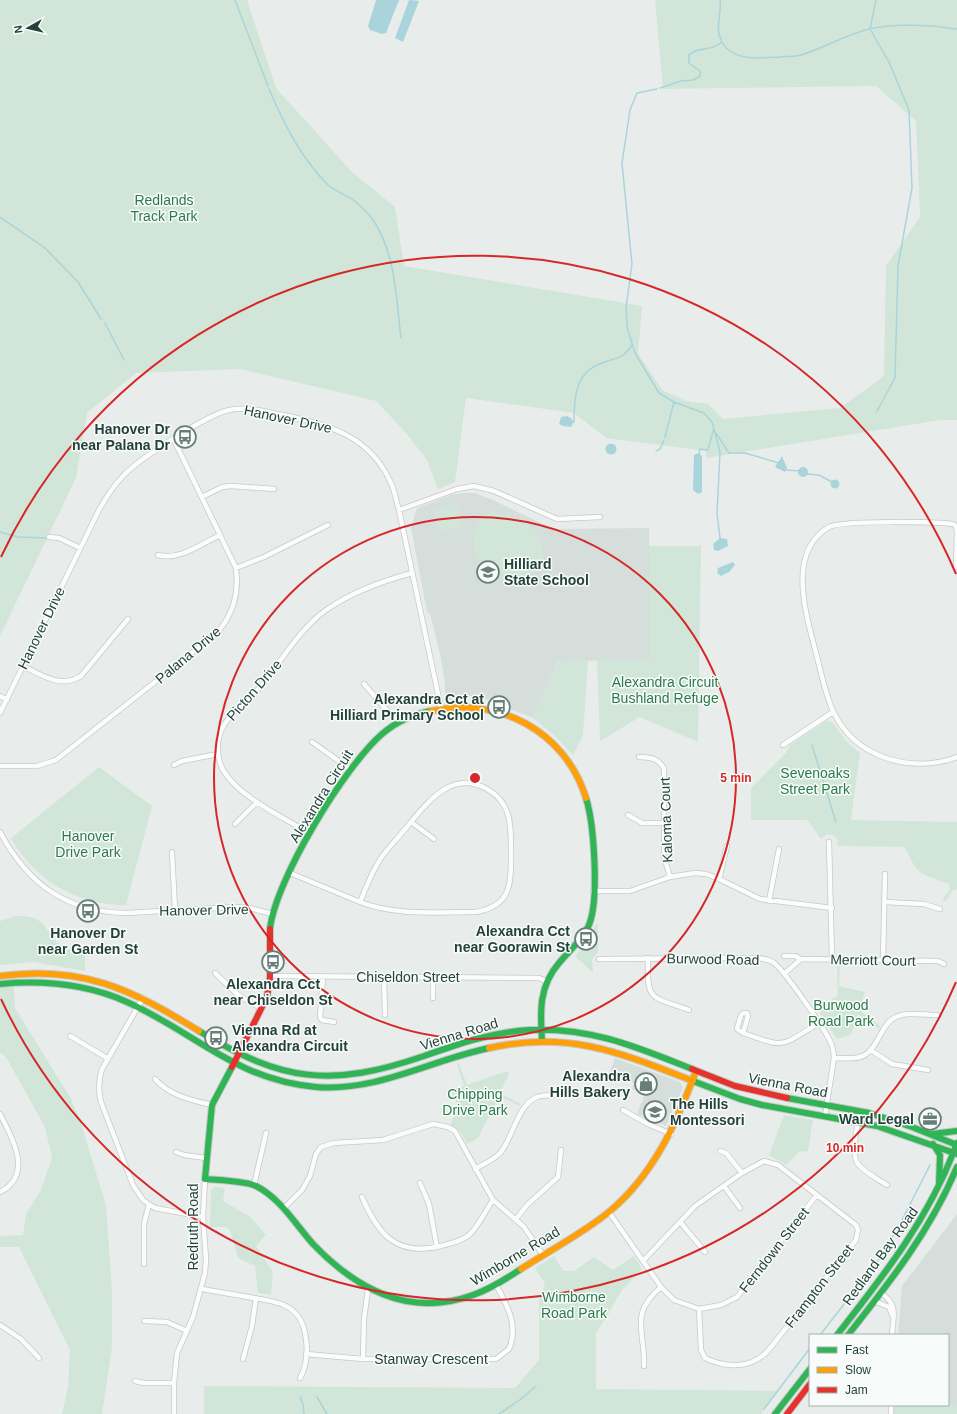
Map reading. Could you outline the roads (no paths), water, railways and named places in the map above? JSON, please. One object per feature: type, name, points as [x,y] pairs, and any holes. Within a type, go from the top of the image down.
[{"type":"main road","name":"Alexandra Circuit","points":[[234,1064],[268,996],[270,976],[270,930],[272,914],[309,833],[350,769],[379,736],[398,723],[419,713],[441,708],[463,706],[504,713],[532,725],[559,749],[575,771],[588,800],[592,830],[593,891],[591,918],[583,936],[553,970],[546,981],[542,997],[542,1040]]},
{"type":"main road","name":"Vienna Road","points":[[0,976],[41,972],[82,976],[108,984],[143,998],[239,1054],[258,1063],[286,1071],[316,1076],[345,1076],[379,1071],[497,1034],[541,1029],[606,1036],[751,1091],[860,1111],[932,1134],[957,1145]]},
{"type":"main road","name":"Vienna Road","points":[[0,984],[69,985],[112,996],[138,1008],[234,1064],[264,1076],[298,1084],[317,1087],[349,1086],[384,1081],[459,1056],[501,1044],[542,1040],[577,1043],[603,1048],[755,1103],[859,1122],[899,1132],[956,1153]]},
{"type":"main road","name":"Redruth Road","points":[[205,1179],[212,1105],[234,1064]]},
{"type":"main road","name":"Wimborne Road","points":[[205,1179],[254,1185],[268,1193],[332,1263],[344,1274],[368,1289],[395,1298],[430,1302],[472,1296],[496,1285],[543,1255],[609,1212],[625,1198],[651,1169],[666,1145],[696,1071]]},
{"type":"main road","points":[[932,1134],[957,1131]]},
{"type":"main road","points":[[933,1144],[938,1151],[940,1160],[939,1188]]},
{"type":"main road","name":"Redland Bay Road","points":[[838,1334],[909,1241],[939,1188],[956,1153],[957,1145]]},
{"type":"main road","name":"Redland Bay Road","points":[[849,1334],[921,1239],[937,1212],[957,1168]]},
{"type":"main road","points":[[871,1291],[878,1297]]},
{"type":"main road","points":[[775,1414],[809,1370]]},
{"type":"main road","points":[[787,1414],[809,1385]]},
{"type":"street","name":"Hanover Drive","points":[[0,713],[80,548],[107,496],[123,475],[136,464],[218,413],[241,408],[300,419],[329,427],[353,438],[374,456],[391,484],[398,510],[441,708]]},
{"type":"street","name":"Palana Drive","points":[[0,766],[37,766],[56,760],[217,633],[226,623],[233,608],[237,590],[236,568],[174,440]]},
{"type":"street","points":[[202,497],[222,487],[231,486],[274,489]]},
{"type":"street","points":[[398,510],[457,489],[474,486],[494,491],[558,519],[571,520],[600,517]]},
{"type":"street","points":[[956,567],[956,526],[948,524],[849,522],[831,526],[814,539],[806,557],[804,574],[805,605],[826,691],[833,712],[842,726],[854,739],[868,750],[882,757],[915,765],[943,762],[957,757]]},
{"type":"street","points":[[236,568],[264,557],[328,526]]},
{"type":"street","points":[[158,555],[167,558],[176,556],[220,535]]},
{"type":"street","points":[[49,537],[59,538],[80,548]]},
{"type":"street","name":"Picton Drive","points":[[309,833],[257,802],[228,780],[218,754],[220,733],[224,725],[254,694],[314,620],[327,609],[371,585],[412,573]]},
{"type":"street","points":[[23,666],[60,682],[74,680],[81,676],[128,619]]},
{"type":"street","points":[[364,684],[398,723]]},
{"type":"street","points":[[0,696],[7,700]]},
{"type":"street","points":[[783,745],[833,712]]},
{"type":"street","points":[[312,742],[350,769]]},
{"type":"street","points":[[174,765],[182,761],[218,754]]},
{"type":"street","name":"Kaloma Court","points":[[639,757],[653,758],[662,765],[665,776],[664,856],[670,877]]},
{"type":"street","points":[[290,873],[369,906],[401,911],[476,912],[493,908],[506,895],[512,876],[511,825],[506,806],[496,794],[480,785],[469,783],[447,787],[433,797],[380,859],[360,902]]},
{"type":"street","points":[[235,824],[257,802]]},
{"type":"street","points":[[628,816],[642,823],[664,823]]},
{"type":"street","points":[[411,822],[434,839]]},
{"type":"street","name":"Hanover Drive","points":[[0,832],[13,854],[30,876],[48,891],[85,907],[109,912],[243,908],[263,910],[272,914]]},
{"type":"street","points":[[829,842],[832,908],[832,959]]},
{"type":"street","points":[[719,879],[727,846]]},
{"type":"street","points":[[769,901],[779,849]]},
{"type":"street","points":[[172,852],[175,910]]},
{"type":"street","points":[[593,891],[630,891],[670,877],[695,873],[706,874],[752,896],[769,901],[832,908]]},
{"type":"street","points":[[883,960],[885,874]]},
{"type":"street","points":[[884,902],[924,904],[940,909]]},
{"type":"street","name":"Merriott Court","points":[[784,956],[795,956],[801,959],[938,961],[944,964]]},
{"type":"street","points":[[648,958],[648,983],[652,994],[658,999],[689,1010]]},
{"type":"street","name":"Burwood Road","points":[[599,959],[763,958],[772,962],[784,973],[831,1042],[834,1058],[825,1116]]},
{"type":"street","points":[[784,973],[801,959]]},
{"type":"street","points":[[215,973],[237,994],[262,1009]]},
{"type":"street","name":"Chiseldon Street","points":[[270,976],[539,978],[546,981]]},
{"type":"street","points":[[323,977],[320,1017],[322,1020],[334,1022]]},
{"type":"street","points":[[384,977],[385,1015]]},
{"type":"street","points":[[433,977],[433,998]]},
{"type":"street","points":[[143,998],[107,1058],[99,1079],[101,1102],[133,1186],[143,1200],[155,1208],[203,1217]]},
{"type":"street","points":[[834,1058],[862,1057],[872,1051],[887,1024],[894,1018],[904,1015],[937,1015]]},
{"type":"street","points":[[744,1033],[770,1043],[786,1043],[819,1023]]},
{"type":"street","points":[[70,1036],[107,1058]]},
{"type":"street","points":[[872,1051],[892,1064],[928,1070]]},
{"type":"street","points":[[155,1079],[171,1093],[212,1105]]},
{"type":"street","points":[[475,1169],[492,1160],[500,1153],[525,1107],[531,1100],[542,1096],[565,1095]]},
{"type":"street","points":[[623,1110],[648,1124],[671,1134]]},
{"type":"street","points":[[860,1111],[855,1158],[862,1168],[887,1185]]},
{"type":"street","points":[[0,1114],[15,1142],[18,1163],[16,1174],[11,1183],[0,1192]]},
{"type":"street","points":[[283,1209],[302,1190],[310,1176],[316,1154],[321,1147],[329,1144],[383,1140],[434,1124],[440,1125],[454,1131],[492,1200],[516,1218],[543,1255]]},
{"type":"street","points":[[254,1185],[266,1133]]},
{"type":"street","points":[[516,1218],[527,1205],[558,1177],[561,1150]]},
{"type":"street","points":[[720,1151],[726,1153],[742,1173]]},
{"type":"street","points":[[176,1152],[184,1155],[206,1158]]},
{"type":"street","name":"Frampton Street","points":[[643,1261],[681,1223],[695,1206],[759,1162],[770,1161],[778,1165],[816,1196],[856,1225],[858,1235],[767,1352],[757,1360],[737,1366],[727,1365],[705,1358],[701,1350],[700,1308]]},
{"type":"street","name":"Redruth Road","points":[[174,1414],[174,1383],[177,1353],[187,1331],[202,1289],[206,1259],[203,1217],[205,1179]]},
{"type":"street","points":[[420,1183],[429,1204],[437,1247]]},
{"type":"street","points":[[724,1186],[740,1208]]},
{"type":"street","name":"Ferndown Street","points":[[609,1212],[661,1287],[674,1300],[700,1308],[721,1305],[737,1297],[816,1196]]},
{"type":"street","points":[[362,1197],[378,1229],[395,1242],[406,1247],[415,1248],[437,1247],[461,1240],[469,1235],[492,1200]]},
{"type":"street","points":[[144,1264],[144,1224],[149,1204]]},
{"type":"street","points":[[681,1223],[705,1252]]},
{"type":"street","name":"Stanway Crescent","points":[[306,1354],[363,1359],[489,1360],[500,1356],[509,1348],[511,1344],[512,1325],[510,1311],[496,1285]]},
{"type":"street","points":[[644,1366],[640,1321],[641,1312],[644,1306],[661,1287]]},
{"type":"street","points":[[202,1289],[278,1302],[294,1312],[306,1333],[306,1354],[303,1372],[300,1378]]},
{"type":"street","points":[[363,1359],[364,1319],[368,1289]]},
{"type":"street","points":[[878,1297],[892,1302],[894,1306],[892,1334]]},
{"type":"street","points":[[878,1297],[889,1307],[893,1316]]},
{"type":"street","points":[[243,1359],[252,1326],[256,1298]]},
{"type":"street","points":[[144,1321],[167,1322],[187,1331]]},
{"type":"street","points":[[0,1325],[21,1339],[39,1358]]},
{"type":"street","points":[[135,1381],[144,1383],[174,1383]]},
{"type":"water","points":[[376,0],[399,0],[386,33],[382,34],[370,30],[368,26]]},
{"type":"water","points":[[409,0],[419,1],[403,42],[395,38]]},
{"type":"water","points":[[567,416],[574,422],[571,427],[559,424],[561,417]]},
{"type":"water","points":[[609,444],[613,444],[615,445],[615,453],[609,454],[606,451],[606,447]]},
{"type":"water","points":[[699,453],[702,456],[702,492],[698,494],[693,490],[694,455]]},
{"type":"water","points":[[782,456],[787,468],[785,472],[775,467]]},
{"type":"water","points":[[801,467],[805,467],[807,468],[807,476],[801,477],[798,474],[798,470]]},
{"type":"water","points":[[835,479],[840,484],[835,489],[830,484]]},
{"type":"water","points":[[720,538],[727,539],[728,546],[718,551],[714,550],[713,544]]},
{"type":"water","points":[[733,562],[735,565],[729,572],[721,576],[717,573],[718,568]]},
{"type":"waterway","points":[[235,0],[268,86]]},
{"type":"waterway","points":[[720,0],[718,26],[722,42],[733,53],[740,56],[756,58],[798,56],[843,38],[879,27],[913,25],[957,29]]},
{"type":"waterway","points":[[876,0],[870,29],[889,62],[909,110],[912,188],[898,266],[895,378],[877,411]]},
{"type":"waterway","points":[[660,88],[681,81],[693,80],[700,76],[700,71],[689,63],[689,55],[692,52],[713,47],[722,42]]},
{"type":"waterway","points":[[269,89],[287,128],[301,152],[318,175],[328,185],[355,201],[375,223],[382,236],[394,279],[401,338]]},
{"type":"waterway","points":[[657,89],[637,93],[630,110],[622,163],[632,264],[626,308],[627,327],[635,353],[659,393],[674,402],[704,413],[712,422],[720,452],[717,514],[720,538]]},
{"type":"waterway","points":[[0,217],[45,248],[78,282],[101,319]]},
{"type":"waterway","points":[[105,323],[124,360]]},
{"type":"waterway","points":[[574,422],[576,395],[581,379],[593,367],[622,356],[632,345]]},
{"type":"waterway","points":[[665,437],[674,402]]},
{"type":"waterway","points":[[699,453],[700,449],[708,450],[713,431]]},
{"type":"waterway","points":[[716,433],[729,453],[745,453],[779,463]]},
{"type":"waterway","points":[[656,451],[660,449],[664,440]]},
{"type":"waterway","points":[[786,470],[800,471]]},
{"type":"waterway","points":[[807,474],[819,475],[832,482]]},
{"type":"waterway","points":[[0,532],[18,537],[48,538]]},
{"type":"waterway","points":[[812,745],[836,822]]},
{"type":"waterway","points":[[821,1334],[880,1258],[902,1220],[930,1165]]},
{"type":"waterway","points":[[764,1409],[809,1349]]},
{"type":"waterway","points":[[499,1414],[521,1399],[536,1386]]},
{"type":"waterway","points":[[300,1397],[303,1404],[304,1414]]},
{"type":"waterway","points":[[317,1397],[327,1414]]},
{"type":"place","name":"Hanover Dr near Palana Dr","points":[[185,437]]},
{"type":"place","name":"Hilliard State School","points":[[488,572]]},
{"type":"place","name":"Alexandra Cct at Hilliard Primary School","points":[[499,707]]},
{"type":"place","name":"Hanover Dr near Garden St","points":[[88,911]]},
{"type":"place","name":"Alexandra Cct near Goorawin St","points":[[586,939]]},
{"type":"place","name":"Alexandra Cct near Chiseldon St","points":[[273,962]]},
{"type":"place","name":"Vienna Rd at Alexandra Circuit","points":[[216,1038]]},
{"type":"place","name":"Alexandra Hills Bakery","points":[[646,1084]]},
{"type":"place","name":"The Hills Montessori","points":[[655,1112]]},
{"type":"place","name":"Ward Legal","points":[[930,1119]]},
{"type":"park label","name":"Redlands Track Park","points":[[164,208]]},
{"type":"park label","name":"Alexandra Circuit Bushland Refuge","points":[[665,690]]},
{"type":"park label","name":"Sevenoaks Street Park","points":[[815,782]]},
{"type":"park label","name":"Hanover Drive Park","points":[[88,844]]},
{"type":"park label","name":"Burwood Road Park","points":[[841,1014]]},
{"type":"park label","name":"Chipping Drive Park","points":[[475,1102]]},
{"type":"park label","name":"Wimborne Road Park","points":[[574,1306]]}]
